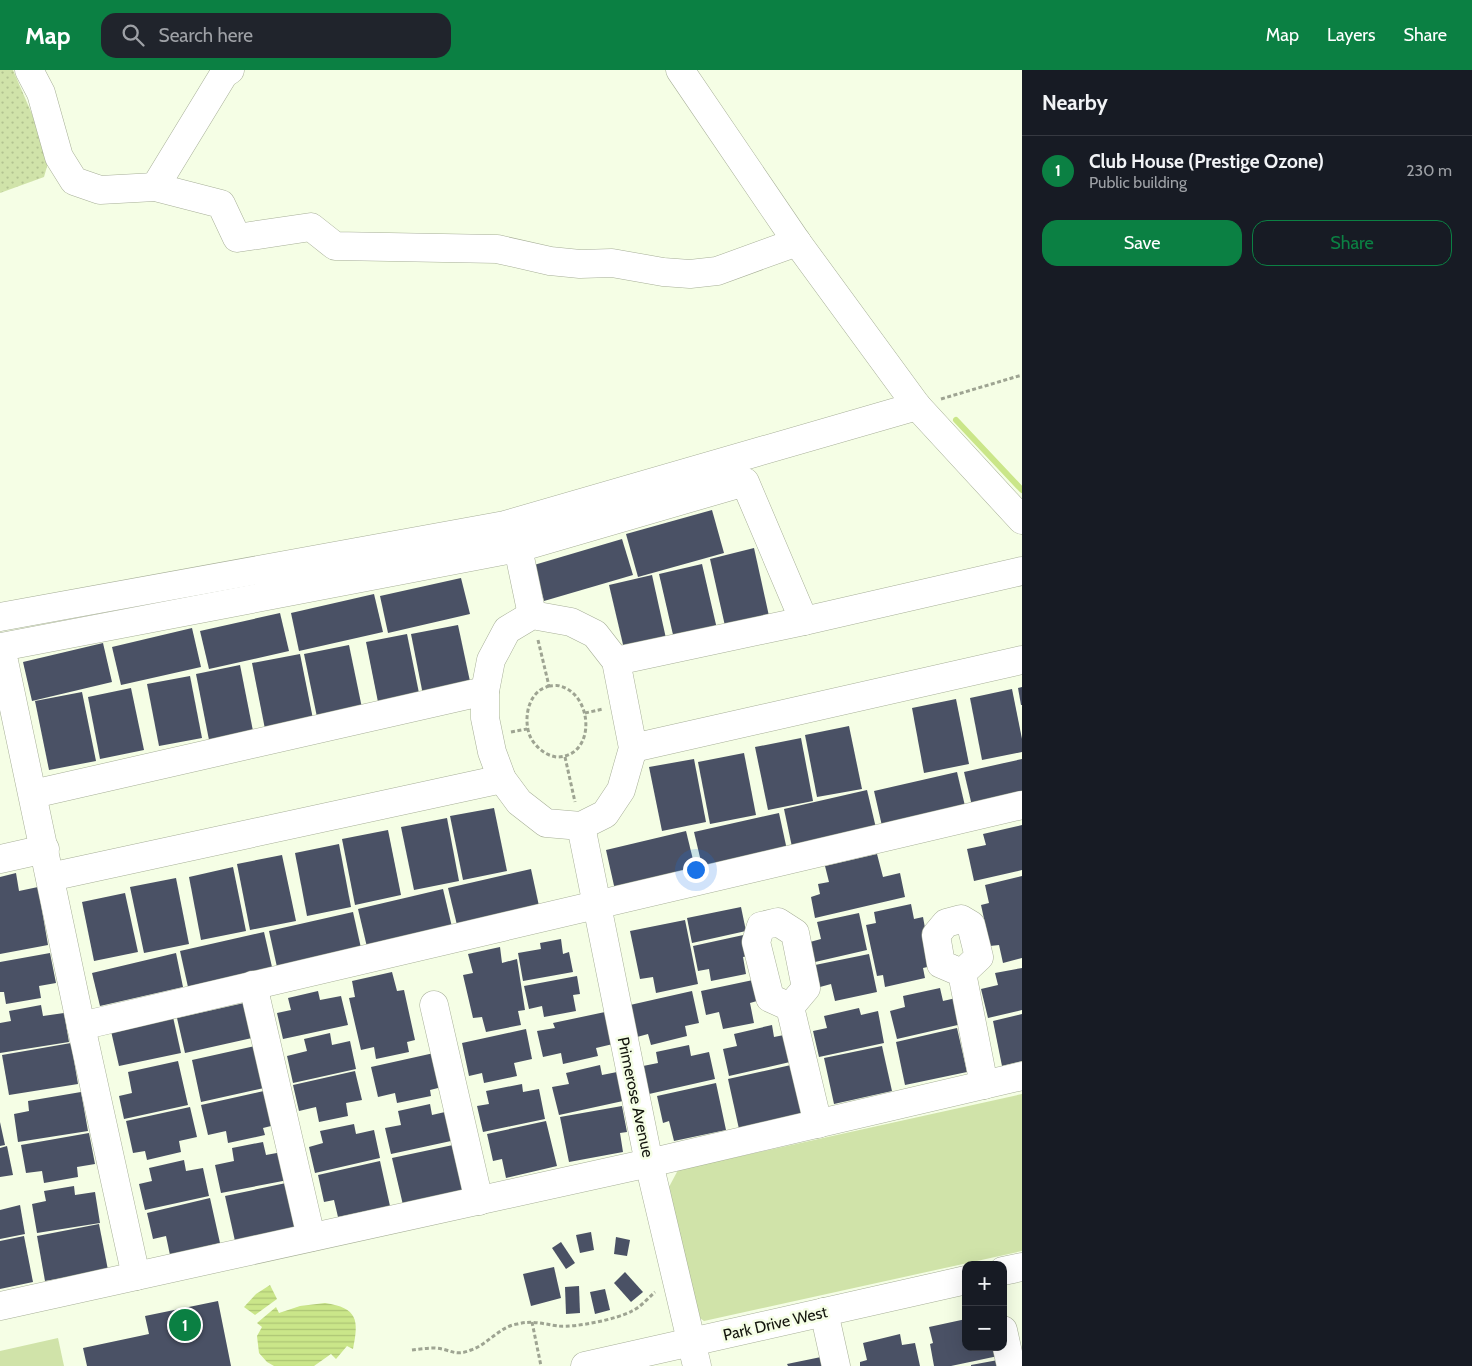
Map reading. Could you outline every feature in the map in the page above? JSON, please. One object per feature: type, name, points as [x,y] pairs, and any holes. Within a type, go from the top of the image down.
[{"type":"street","points":[[29,70],[41,93],[59,157],[74,181],[100,190],[155,187],[221,204],[237,238],[311,227],[335,246],[497,249],[550,261],[580,264],[612,263],[663,272],[690,274],[717,271],[797,242]]},
{"type":"street","points":[[155,187],[224,74],[230,70]]},
{"type":"street","points":[[680,70],[797,242],[917,406],[1022,520]]},
{"type":"street","points":[[0,617],[505,525],[917,406]]},
{"type":"street","points":[[136,1276],[80,1026],[45,849],[1,647],[518,548],[745,482],[804,621]]},
{"type":"street","points":[[518,548],[532,615]]},
{"type":"street","points":[[616,661],[804,621],[1022,571]]},
{"type":"street","points":[[532,615],[571,622],[595,634],[616,661],[633,748],[621,790],[605,814],[581,826],[546,823],[519,802],[502,779],[490,745],[485,718],[485,691],[491,660],[507,630],[532,615]]},
{"type":"street","points":[[633,748],[1022,660]]},
{"type":"street","points":[[33,794],[485,691]]},
{"type":"street","points":[[50,877],[502,779]]},
{"type":"street","points":[[80,1026],[1022,805]]},
{"type":"street","name":"Primerose Avenue","points":[[581,826],[649,1163],[694,1354]]},
{"type":"street","points":[[0,858],[45,849]]},
{"type":"street","points":[[962,973],[984,1085]]},
{"type":"street","points":[[253,985],[310,1237]]},
{"type":"street","points":[[434,1005],[479,1201]]},
{"type":"street","points":[[790,1007],[818,1124]]},
{"type":"street","points":[[0,1306],[649,1163],[1022,1076]]},
{"type":"street","points":[[1007,1270],[1022,1267]]},
{"type":"street","name":"Park Drive West","points":[[585,1366],[694,1354],[824,1312],[962,1281]]},
{"type":"street","points":[[824,1312],[836,1366]]},
{"type":"street","points":[[1007,1348],[1011,1366]]},
{"type":"path","points":[[917,406],[1022,375]]},
{"type":"path","points":[[532,615],[549,686]]},
{"type":"path","points":[[549,686],[560,686],[571,692],[580,701],[585,713],[586,727],[583,740],[577,751],[564,757],[553,756],[541,751],[532,741],[527,729],[531,700],[538,691],[549,686]]},
{"type":"path","points":[[564,757],[581,826]]},
{"type":"path","points":[[412,1350],[433,1348],[461,1353],[474,1350],[493,1335],[515,1324],[539,1322],[560,1326],[590,1324],[612,1319],[633,1311],[658,1290]]},
{"type":"path","points":[[532,1322],[541,1366]]},
{"type":"shaded area","points":[[0,70],[13,70],[50,156],[44,177],[0,193]]},
{"type":"shaded area","points":[[1022,1094],[1022,1251],[977,1261],[962,1261],[962,1264],[704,1321],[697,1316],[669,1187],[678,1170]]},
{"type":"shaded area","points":[[270,1285],[277,1299],[255,1315],[244,1307],[256,1294]]},
{"type":"shaded area","points":[[325,1303],[344,1308],[354,1317],[356,1330],[353,1349],[347,1346],[336,1359],[331,1354],[314,1366],[274,1366],[267,1362],[259,1353],[257,1336],[262,1327],[257,1323],[276,1307],[279,1313],[300,1306]]},
{"type":"shaded area","points":[[58,1338],[64,1366],[0,1366],[0,1351]]},
{"type":"building","points":[[712,510],[724,553],[638,577],[626,534]]},
{"type":"building","points":[[622,539],[633,575],[544,601],[534,565]]},
{"type":"building","points":[[754,548],[769,616],[725,626],[710,559]]},
{"type":"building","points":[[702,564],[717,629],[674,639],[659,574]]},
{"type":"building","points":[[652,575],[667,643],[625,653],[609,585]]},
{"type":"building","points":[[461,578],[470,614],[388,633],[380,596]]},
{"type":"building","points":[[374,594],[383,632],[299,651],[291,613]]},
{"type":"building","points":[[280,613],[289,651],[209,669],[200,631]]},
{"type":"building","points":[[458,625],[471,686],[423,695],[411,634]]},
{"type":"building","points":[[192,628],[201,667],[121,685],[112,647]]},
{"type":"building","points":[[407,634],[420,698],[379,707],[366,642]]},
{"type":"building","points":[[103,643],[112,682],[32,701],[23,662]]},
{"type":"building","points":[[349,645],[362,708],[317,717],[304,654]]},
{"type":"building","points":[[300,654],[313,719],[265,729],[252,663]]},
{"type":"building","points":[[240,665],[253,731],[209,740],[196,674]]},
{"type":"building","points":[[190,676],[202,738],[159,746],[147,684]]},
{"type":"building","points":[[1022,687],[1022,705],[1021,705],[1018,688]]},
{"type":"building","points":[[131,688],[144,750],[100,759],[88,697]]},
{"type":"building","points":[[1012,689],[1022,739],[1022,752],[982,760],[970,698]]},
{"type":"building","points":[[82,692],[96,761],[49,770],[35,701]]},
{"type":"building","points":[[956,699],[969,764],[924,773],[912,708]]},
{"type":"building","points":[[849,726],[862,789],[817,797],[805,735]]},
{"type":"building","points":[[801,738],[813,801],[768,810],[755,747]]},
{"type":"building","points":[[744,753],[756,815],[710,824],[698,762]]},
{"type":"building","points":[[694,759],[706,822],[662,831],[649,767]]},
{"type":"building","points":[[1022,759],[1022,795],[972,806],[964,772]]},
{"type":"building","points":[[957,772],[965,806],[882,826],[874,791]]},
{"type":"building","points":[[867,790],[876,828],[792,847],[784,809]]},
{"type":"building","points":[[494,808],[507,871],[463,880],[450,816]]},
{"type":"building","points":[[779,813],[787,850],[703,870],[694,832]]},
{"type":"building","points":[[447,818],[459,881],[414,890],[401,827]]},
{"type":"building","points":[[1022,825],[1022,870],[974,881],[967,849],[986,845],[983,834]]},
{"type":"building","points":[[388,830],[401,895],[355,905],[342,839]]},
{"type":"building","points":[[686,831],[696,872],[615,890],[606,850]]},
{"type":"building","points":[[339,844],[351,907],[307,916],[295,853]]},
{"type":"building","points":[[877,854],[883,877],[900,873],[905,897],[815,918],[811,897],[820,894],[818,884],[829,882],[825,866]]},
{"type":"building","points":[[282,855],[296,921],[250,930],[237,864]]},
{"type":"building","points":[[233,867],[246,931],[201,940],[189,877]]},
{"type":"building","points":[[531,869],[539,906],[457,925],[448,888]]},
{"type":"building","points":[[16,873],[19,891],[38,887],[48,945],[0,954],[0,877]]},
{"type":"building","points":[[1022,876],[1022,958],[1003,963],[999,945],[990,946],[981,905],[989,903],[985,885]]},
{"type":"building","points":[[176,878],[189,944],[144,953],[130,887]]},
{"type":"building","points":[[443,889],[452,927],[367,947],[358,909]]},
{"type":"building","points":[[125,893],[138,952],[94,961],[82,902]]},
{"type":"building","points":[[911,904],[914,919],[923,917],[932,966],[923,968],[925,978],[885,987],[883,975],[877,976],[866,925],[876,923],[874,912]]},
{"type":"building","points":[[741,907],[746,931],[692,943],[687,918]]},
{"type":"building","points":[[353,912],[361,948],[277,967],[269,931]]},
{"type":"building","points":[[859,913],[867,950],[815,962],[810,942],[821,939],[817,922]]},
{"type":"building","points":[[685,920],[698,984],[656,993],[653,977],[640,979],[630,931]]},
{"type":"building","points":[[264,932],[272,967],[188,987],[180,951]]},
{"type":"building","points":[[748,934],[753,955],[743,957],[746,974],[711,981],[709,969],[698,971],[693,946]]},
{"type":"building","points":[[561,939],[563,954],[569,952],[573,972],[523,981],[518,953],[541,949],[540,943]]},
{"type":"building","points":[[500,947],[502,963],[517,959],[525,1010],[518,1011],[521,1025],[486,1032],[482,1017],[473,1018],[463,975],[473,973],[468,954]]},
{"type":"building","points":[[50,953],[56,983],[39,986],[41,998],[6,1004],[4,992],[0,992],[0,962]]},
{"type":"building","points":[[176,953],[183,987],[100,1006],[92,973]]},
{"type":"building","points":[[869,954],[877,992],[835,1001],[831,984],[820,987],[815,965]]},
{"type":"building","points":[[1022,968],[1022,1010],[988,1018],[981,989],[998,985],[995,973]]},
{"type":"building","points":[[392,972],[397,991],[404,990],[415,1040],[407,1042],[409,1052],[376,1059],[374,1047],[361,1050],[349,998],[355,997],[352,981]]},
{"type":"building","points":[[577,976],[580,994],[573,995],[576,1011],[544,1017],[542,1006],[529,1009],[524,986]]},
{"type":"building","points":[[753,980],[757,1001],[750,1003],[754,1023],[723,1029],[719,1012],[706,1015],[701,991]]},
{"type":"building","points":[[940,988],[943,1001],[956,998],[962,1024],[897,1039],[890,1011],[905,1007],[903,996]]},
{"type":"building","points":[[318,991],[320,1000],[341,996],[348,1025],[283,1039],[277,1013],[291,1010],[288,998]]},
{"type":"building","points":[[692,991],[699,1023],[685,1026],[687,1036],[651,1045],[648,1034],[637,1037],[630,1005]]},
{"type":"building","points":[[244,1003],[252,1038],[185,1053],[177,1018]]},
{"type":"building","points":[[41,1005],[43,1016],[64,1013],[69,1042],[0,1053],[0,1023],[11,1021],[9,1011]]},
{"type":"building","points":[[859,1008],[861,1015],[878,1011],[884,1043],[819,1057],[813,1031],[827,1028],[824,1016]]},
{"type":"building","points":[[605,1012],[613,1044],[596,1048],[598,1056],[563,1064],[561,1053],[543,1057],[537,1031],[555,1028],[553,1023]]},
{"type":"building","points":[[1022,1014],[1022,1061],[1002,1066],[993,1021]]},
{"type":"building","points":[[173,1017],[181,1053],[119,1066],[111,1031]]},
{"type":"building","points":[[772,1025],[774,1037],[784,1035],[790,1062],[729,1076],[723,1049],[737,1046],[734,1034]]},
{"type":"building","points":[[957,1028],[967,1072],[905,1085],[896,1042]]},
{"type":"building","points":[[526,1029],[532,1059],[514,1063],[517,1076],[484,1083],[482,1073],[469,1076],[462,1043]]},
{"type":"building","points":[[330,1033],[332,1045],[350,1041],[356,1069],[293,1083],[287,1056],[307,1051],[304,1039]]},
{"type":"building","points":[[71,1043],[78,1084],[9,1095],[2,1055]]},
{"type":"building","points":[[689,1045],[691,1056],[709,1052],[715,1079],[649,1094],[643,1066],[658,1063],[656,1052]]},
{"type":"building","points":[[255,1046],[264,1088],[201,1102],[192,1060]]},
{"type":"building","points":[[882,1046],[892,1091],[834,1104],[824,1058]]},
{"type":"building","points":[[434,1053],[442,1087],[430,1090],[431,1096],[397,1103],[395,1093],[378,1097],[371,1067]]},
{"type":"building","points":[[178,1061],[188,1105],[124,1119],[119,1096],[132,1093],[128,1072]]},
{"type":"building","points":[[600,1065],[602,1075],[617,1072],[623,1101],[559,1115],[552,1087],[569,1084],[566,1073]]},
{"type":"building","points":[[791,1065],[803,1115],[739,1129],[728,1079]]},
{"type":"building","points":[[355,1071],[362,1100],[346,1103],[348,1116],[319,1122],[316,1107],[299,1111],[293,1085]]},
{"type":"building","points":[[716,1083],[726,1130],[674,1141],[669,1121],[663,1123],[657,1096]]},
{"type":"building","points":[[522,1084],[523,1092],[539,1089],[545,1119],[483,1132],[477,1106],[489,1104],[486,1091]]},
{"type":"building","points":[[268,1090],[275,1125],[263,1128],[265,1135],[228,1143],[226,1131],[208,1135],[201,1105]]},
{"type":"building","points":[[81,1092],[88,1131],[18,1142],[14,1114],[29,1111],[28,1101]]},
{"type":"building","points":[[430,1104],[432,1115],[445,1112],[451,1141],[391,1154],[385,1128],[401,1125],[398,1111]]},
{"type":"building","points":[[622,1106],[627,1132],[620,1133],[623,1152],[569,1162],[560,1117]]},
{"type":"building","points":[[190,1107],[197,1137],[179,1141],[181,1152],[147,1160],[145,1151],[133,1153],[126,1121]]},
{"type":"building","points":[[546,1121],[557,1166],[506,1178],[502,1159],[493,1161],[487,1134]]},
{"type":"building","points":[[0,1122],[5,1145],[0,1146]]},
{"type":"building","points":[[354,1124],[356,1134],[374,1130],[380,1158],[315,1173],[309,1147],[323,1143],[320,1131]]},
{"type":"building","points":[[89,1133],[95,1164],[77,1167],[78,1177],[44,1183],[42,1171],[26,1173],[21,1145]]},
{"type":"building","points":[[263,1142],[266,1155],[282,1152],[288,1180],[221,1193],[215,1165],[234,1161],[232,1148]]},
{"type":"building","points":[[453,1145],[464,1192],[403,1205],[392,1158]]},
{"type":"building","points":[[7,1146],[13,1175],[0,1177],[0,1148]]},
{"type":"building","points":[[184,1160],[186,1171],[203,1168],[209,1196],[145,1210],[139,1184],[152,1181],[149,1168]]},
{"type":"building","points":[[380,1161],[390,1206],[338,1217],[334,1200],[324,1202],[318,1175]]},
{"type":"building","points":[[286,1183],[295,1227],[235,1241],[225,1196]]},
{"type":"building","points":[[74,1186],[75,1195],[95,1192],[100,1223],[37,1233],[32,1204],[46,1201],[44,1191]]},
{"type":"building","points":[[210,1198],[220,1243],[170,1255],[166,1236],[153,1239],[147,1213]]},
{"type":"building","points":[[20,1205],[25,1234],[0,1239],[0,1210]]},
{"type":"building","points":[[99,1224],[108,1270],[45,1281],[37,1236]]},
{"type":"building","points":[[591,1232],[594,1250],[580,1253],[576,1235]]},
{"type":"building","points":[[24,1236],[33,1282],[0,1289],[0,1241]]},
{"type":"building","points":[[616,1237],[630,1240],[627,1256],[614,1254]]},
{"type":"building","points":[[561,1242],[575,1263],[566,1269],[552,1248]]},
{"type":"building","points":[[554,1267],[561,1298],[531,1306],[523,1274]]},
{"type":"building","points":[[625,1272],[643,1292],[631,1302],[614,1283]]},
{"type":"building","points":[[579,1286],[580,1313],[566,1314],[565,1287]]},
{"type":"building","points":[[605,1289],[610,1310],[595,1314],[590,1292]]},
{"type":"building","points":[[218,1301],[231,1366],[87,1366],[83,1348],[149,1334],[145,1316]]},
{"type":"building","points":[[962,1320],[962,1351],[997,1351],[998,1356],[951,1366],[934,1366],[930,1344],[933,1343],[929,1327]]},
{"type":"building","points":[[900,1334],[902,1345],[915,1343],[920,1366],[860,1366],[860,1362],[867,1360],[863,1343]]},
{"type":"building","points":[[821,1357],[823,1366],[788,1366],[787,1364]]},
{"type":"building","points":[[998,1360],[999,1366],[971,1366],[971,1365]]},
{"type":"waterway","points":[[956,420],[1022,490]]},
{"type":"place","name":"Club House (Prestige Ozone)","points":[[185,1325]]}]
